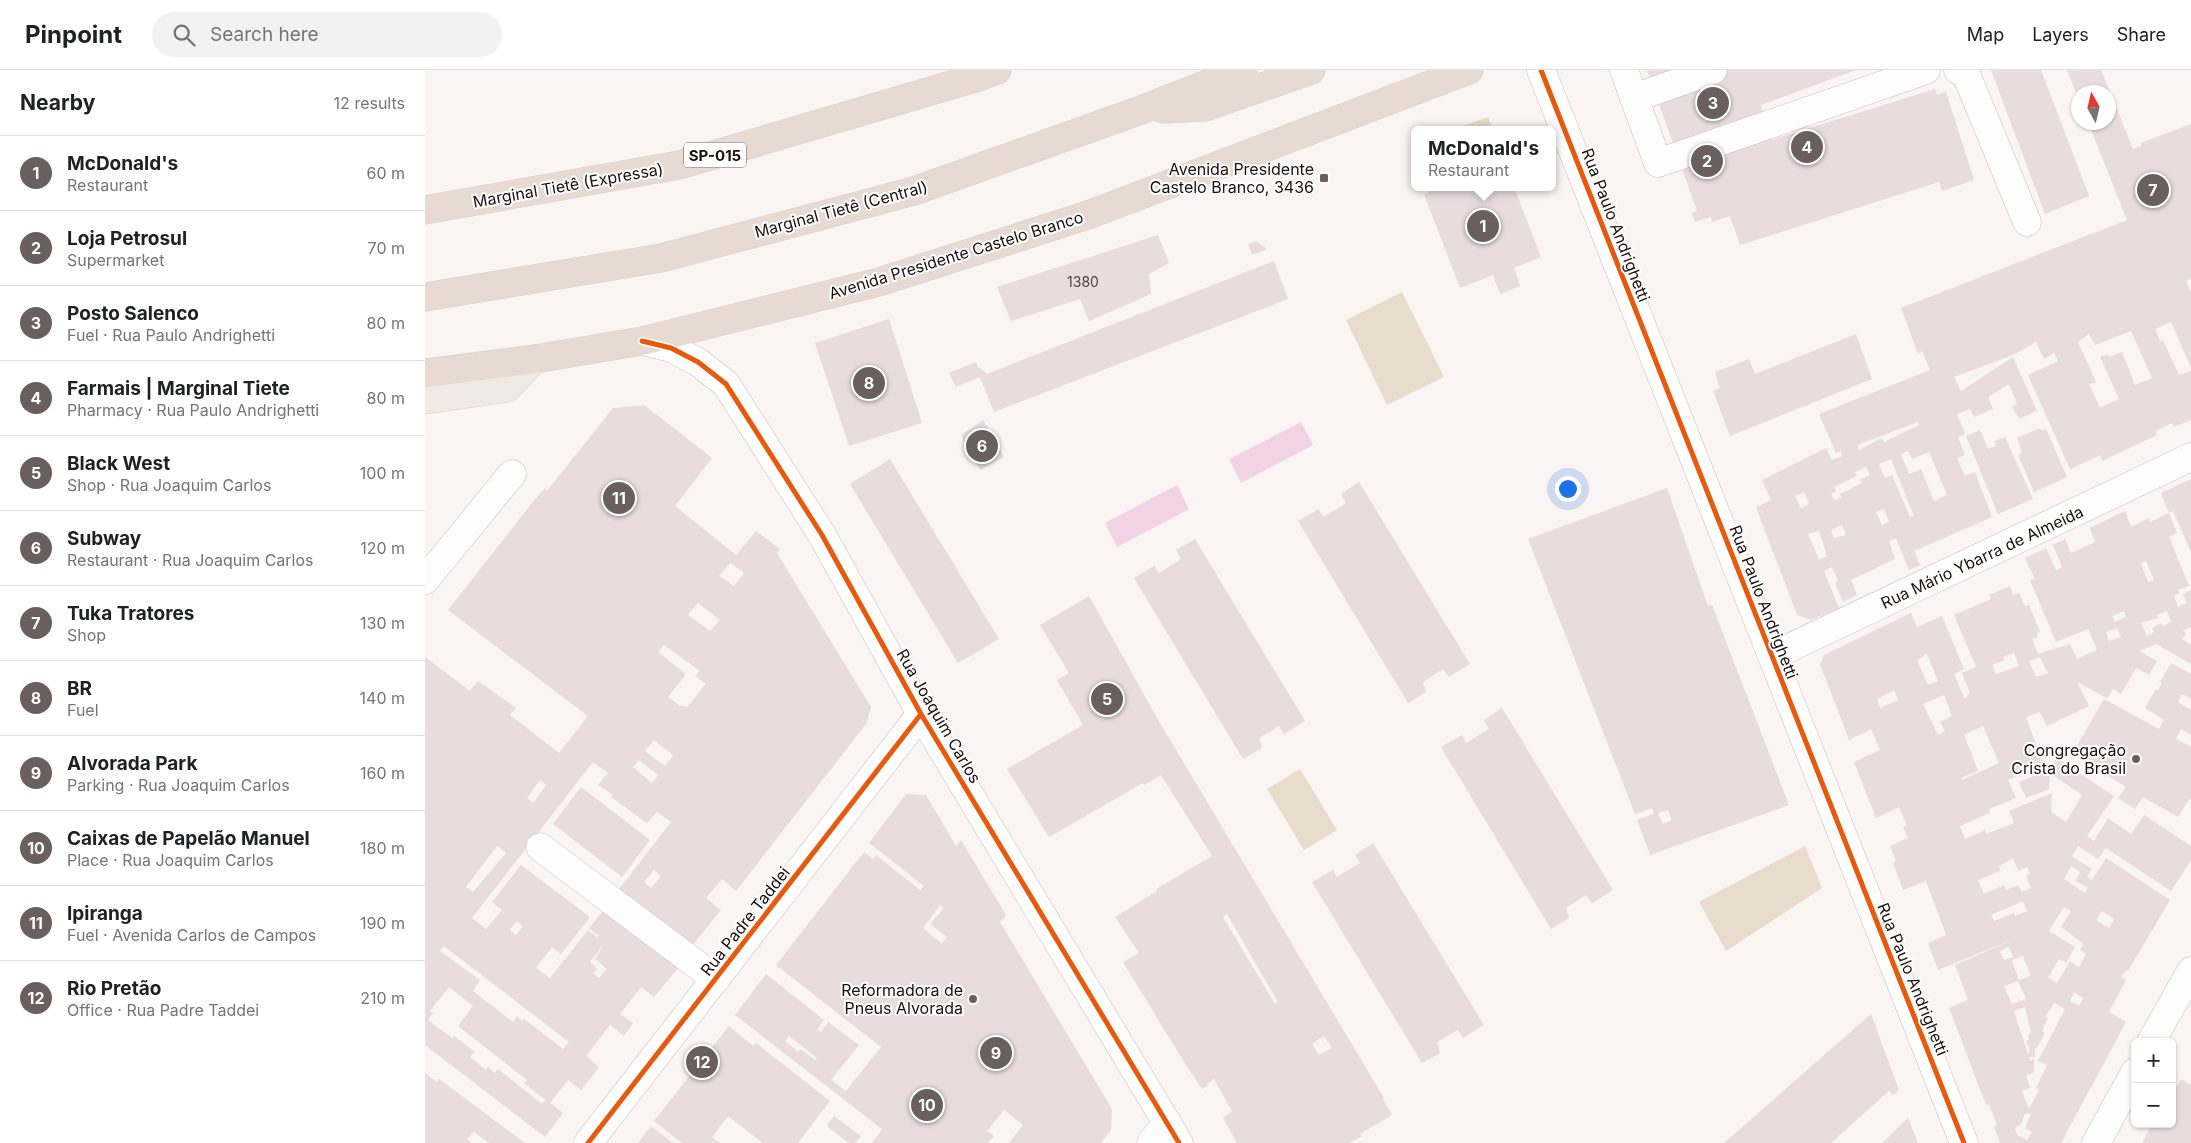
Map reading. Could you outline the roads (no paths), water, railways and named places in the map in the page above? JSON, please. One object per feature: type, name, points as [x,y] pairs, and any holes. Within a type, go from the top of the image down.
[{"type":"highway","name":"Marginal Tietê (Expressa)","points":[[425,210],[679,166],[997,70]]},
{"type":"highway","name":"Marginal Tietê (Central)","points":[[425,297],[670,255],[914,191],[1141,110],[1243,70]]},
{"type":"highway","points":[[1141,110],[1205,107],[1311,70]]},
{"type":"highway","name":"Avenida Presidente Castelo Branco","points":[[425,373],[535,359],[642,341],[879,282],[1088,215],[1469,70]]},
{"type":"main road","points":[[425,400],[507,388],[535,359]]},
{"type":"street","name":"Rua Paulo Andrighetti","points":[[1541,70],[1964,1143]]},
{"type":"street","points":[[1624,70],[1658,163],[1926,70]]},
{"type":"street","points":[[1634,98],[1713,70]]},
{"type":"street","points":[[1958,70],[1966,74],[2027,222]]},
{"type":"street","name":"Rua Joaquim Carlos","points":[[642,341],[678,352],[698,362],[726,384],[822,535],[921,714],[1166,1136]]},
{"type":"street","name":"Rua Mário Ybarra de Almeida","points":[[1772,656],[2191,457]]},
{"type":"street","points":[[425,580],[512,474]]},
{"type":"street","name":"Rua Padre Taddei","points":[[587,1143],[921,714]]},
{"type":"street","points":[[539,846],[715,979]]},
{"type":"street","points":[[2153,1038],[2191,971]]},
{"type":"street","points":[[2096,1143],[2131,1079]]},
{"type":"place","name":"Posto Salenco","points":[[1713,103]]},
{"type":"place","name":"Farmais | Marginal Tiete","points":[[1807,147]]},
{"type":"place","name":"Loja Petrosul","points":[[1707,161]]},
{"type":"place","name":"Avenida Presidente Castelo Branco, 3436","points":[[1324,178]]},
{"type":"place","name":"Tuka Tratores","points":[[2153,190]]},
{"type":"place","name":"McDonald's","points":[[1483,226]]},
{"type":"place","name":"BR","points":[[869,383]]},
{"type":"place","name":"Subway","points":[[982,446]]},
{"type":"place","name":"Ipiranga","points":[[619,498]]},
{"type":"place","name":"Black West","points":[[1107,699]]},
{"type":"place","name":"Congregação Crista do Brasil","points":[[2136,759]]},
{"type":"place","name":"Reformadora de Pneus Alvorada","points":[[973,999]]},
{"type":"place","name":"Alvorada Park","points":[[996,1053]]},
{"type":"place","name":"Rio Pretão","points":[[702,1062]]},
{"type":"place","name":"Caixas de Papelão Manuel","points":[[927,1105]]}]
